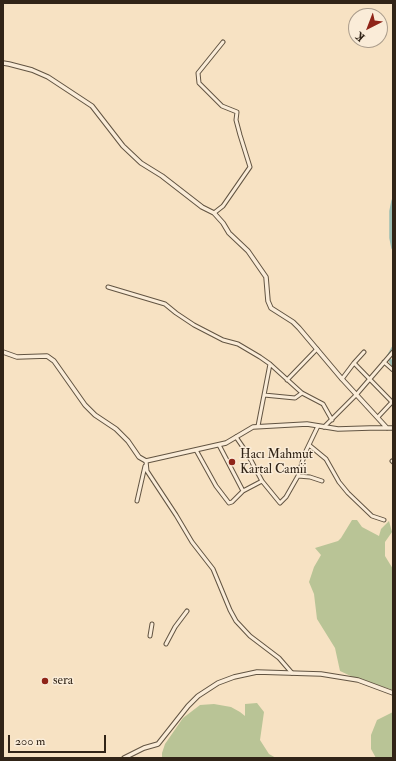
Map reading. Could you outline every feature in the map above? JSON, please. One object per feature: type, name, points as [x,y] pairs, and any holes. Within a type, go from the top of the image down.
[{"type":"street","points":[[214,213],[223,206],[250,167],[236,120],[237,112],[222,106],[199,83],[198,73],[223,42]]},
{"type":"street","points":[[3,63],[32,70],[48,78],[92,106],[123,146],[141,163],[162,176],[202,208],[214,213],[229,233],[248,251],[266,277],[268,301],[271,308],[296,325],[356,395],[378,416],[387,428]]},
{"type":"street","points":[[108,287],[166,304],[176,314],[194,325],[223,340],[238,344],[270,364],[302,393],[323,404],[332,420]]},
{"type":"street","points":[[287,380],[317,349]]},
{"type":"street","points":[[3,352],[17,357],[47,356],[54,361],[85,405],[95,415],[116,429],[128,441],[139,457],[146,461],[226,444],[253,427],[258,426],[307,424],[338,429],[393,428]]},
{"type":"street","points":[[342,379],[364,352]]},
{"type":"street","points":[[324,427],[356,395],[393,352]]},
{"type":"street","points":[[384,362],[393,370]]},
{"type":"street","points":[[354,363],[393,401],[378,416]]},
{"type":"street","points":[[258,426],[270,364]]},
{"type":"street","points":[[264,395],[295,398],[302,393]]},
{"type":"street","points":[[236,437],[247,453],[262,481],[280,503],[286,497],[298,476],[301,463],[318,426]]},
{"type":"street","points":[[309,445],[326,459],[339,482],[348,493],[372,516],[384,520]]},
{"type":"street","points":[[219,446],[243,491]]},
{"type":"street","points":[[196,450],[216,486],[229,503],[243,491],[262,481]]},
{"type":"street","points":[[137,501],[146,461]]},
{"type":"street","points":[[146,461],[146,471],[176,515],[192,542],[213,569],[236,621],[250,636],[279,658],[292,673]]},
{"type":"street","points":[[298,476],[310,477],[322,481]]},
{"type":"street","points":[[166,644],[186,611]]},
{"type":"street","points":[[150,636],[152,624]]},
{"type":"street","points":[[124,758],[144,748],[158,744],[188,706],[198,696],[218,683],[234,677],[257,672],[321,674],[358,680],[393,693]]},
{"type":"green space","points":[[352,520],[357,520],[362,527],[379,536],[381,529],[389,521],[392,532],[385,542],[385,556],[393,569],[393,690],[353,677],[340,671],[335,648],[317,619],[314,594],[309,582],[314,567],[321,555],[315,548],[338,541]]},
{"type":"green space","points":[[257,703],[264,712],[260,740],[269,754],[276,758],[162,758],[165,744],[183,718],[200,705],[214,704],[231,707],[245,716],[245,704]]},
{"type":"green space","points":[[393,712],[393,758],[376,758],[371,749],[371,735],[377,720]]},
{"type":"waterway","points":[[393,201],[391,211],[391,238],[393,248]]},
{"type":"waterway","points":[[393,348],[388,357],[393,365]]},
{"type":"place","name":"Hacı Mahmut Kartal Camii","points":[[232,462]]},
{"type":"place","name":"sera","points":[[45,681]]}]
